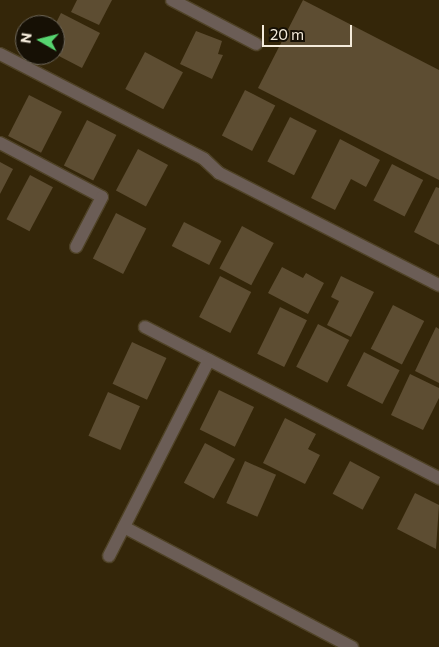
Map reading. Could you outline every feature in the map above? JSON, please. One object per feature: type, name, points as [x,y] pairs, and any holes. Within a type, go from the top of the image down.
[{"type":"street","points":[[172,0],[256,44]]},
{"type":"street","points":[[0,54],[204,159],[219,173],[439,285]]},
{"type":"street","points":[[0,143],[102,197],[76,247]]},
{"type":"street","points":[[145,327],[439,478]]},
{"type":"street","points":[[109,556],[209,360]]},
{"type":"street","points":[[124,527],[352,647]]},
{"type":"building","points":[[77,0],[112,0],[99,25],[71,12]]},
{"type":"building","points":[[303,0],[439,70],[439,180],[258,88]]},
{"type":"building","points":[[65,15],[100,33],[82,68],[65,59]]},
{"type":"building","points":[[196,31],[222,41],[218,54],[223,55],[212,79],[180,64]]},
{"type":"building","points":[[145,52],[183,72],[163,109],[125,89]]},
{"type":"building","points":[[245,90],[275,105],[252,151],[222,135]]},
{"type":"building","points":[[29,95],[62,112],[41,153],[8,136]]},
{"type":"building","points":[[290,117],[317,131],[294,175],[267,162]]},
{"type":"building","points":[[87,120],[116,135],[93,180],[64,165]]},
{"type":"building","points":[[340,139],[380,160],[366,187],[351,179],[335,210],[311,198]]},
{"type":"building","points":[[138,149],[168,165],[146,206],[116,190]]},
{"type":"building","points":[[0,162],[13,169],[0,194]]},
{"type":"building","points":[[392,164],[423,180],[405,216],[373,201]]},
{"type":"building","points":[[30,175],[53,187],[29,231],[7,219]]},
{"type":"building","points":[[436,187],[439,188],[439,245],[414,232]]},
{"type":"building","points":[[116,213],[146,228],[123,274],[93,258]]},
{"type":"building","points":[[184,222],[221,241],[209,265],[172,246]]},
{"type":"building","points":[[242,226],[274,243],[251,285],[219,268]]},
{"type":"building","points":[[282,267],[303,278],[306,273],[324,283],[308,314],[268,293]]},
{"type":"building","points":[[220,276],[251,292],[230,333],[199,317]]},
{"type":"building","points":[[341,276],[374,292],[351,337],[327,325],[339,301],[331,297]]},
{"type":"building","points":[[393,305],[424,321],[402,365],[371,349]]},
{"type":"building","points":[[280,307],[307,320],[284,367],[257,354]]},
{"type":"building","points":[[318,324],[349,340],[327,383],[296,367]]},
{"type":"building","points":[[436,327],[439,329],[439,383],[415,371]]},
{"type":"building","points":[[132,342],[166,358],[147,400],[113,384]]},
{"type":"building","points":[[364,352],[400,370],[382,404],[347,386]]},
{"type":"building","points":[[410,374],[439,388],[439,398],[423,430],[391,415]]},
{"type":"building","points":[[219,390],[254,407],[235,447],[200,430]]},
{"type":"building","points":[[108,392],[140,406],[120,450],[88,436]]},
{"type":"building","points":[[285,418],[316,434],[308,449],[320,455],[305,484],[263,463]]},
{"type":"building","points":[[205,443],[235,459],[214,499],[184,483]]},
{"type":"building","points":[[245,461],[276,475],[257,517],[226,503]]},
{"type":"building","points":[[350,461],[380,477],[363,510],[333,494]]},
{"type":"building","points":[[415,493],[439,505],[436,549],[397,529]]}]
